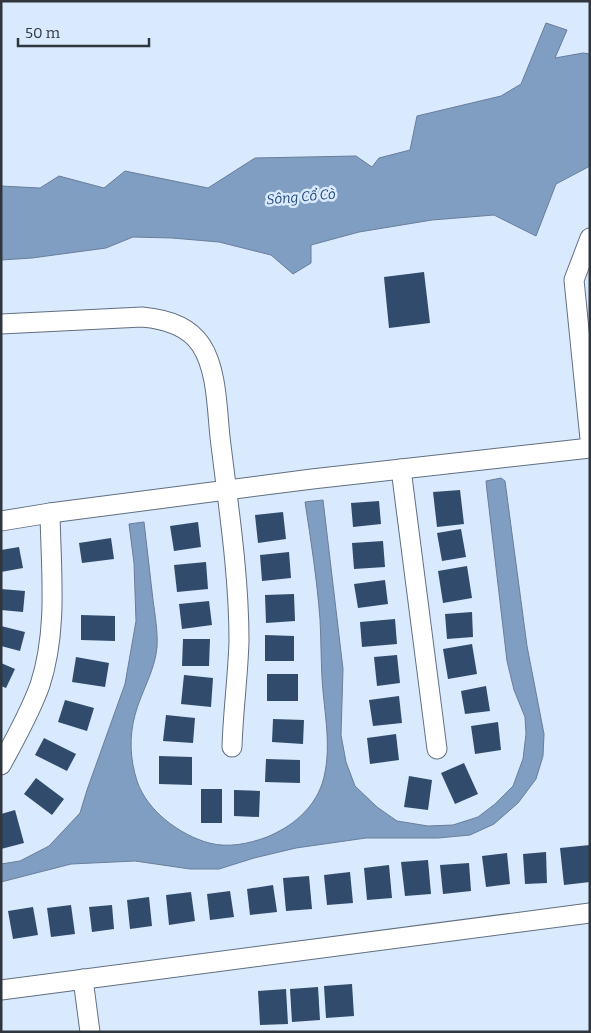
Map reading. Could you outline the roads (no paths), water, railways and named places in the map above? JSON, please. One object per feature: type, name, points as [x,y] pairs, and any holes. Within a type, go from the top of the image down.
[{"type":"street","points":[[590,238],[574,280],[590,440]]},
{"type":"street","points":[[1,324],[142,317],[162,319],[184,328],[200,344],[209,359],[227,492],[237,601],[239,642],[233,709],[232,747]]},
{"type":"street","points":[[1,521],[401,469],[590,448]]},
{"type":"street","points":[[401,469],[437,749]]},
{"type":"street","points":[[1,765],[28,714],[40,685],[46,659],[51,632],[52,602],[50,514]]},
{"type":"street","points":[[1,990],[590,913]]},
{"type":"street","points":[[83,979],[90,1032]]},
{"type":"water","name":"Sông Cổ Cò","points":[[546,23],[567,30],[555,58],[583,53],[590,54],[590,166],[556,184],[536,236],[494,215],[432,220],[359,232],[311,245],[311,263],[293,274],[271,255],[219,242],[172,238],[133,237],[106,248],[32,258],[1,260],[1,186],[40,188],[59,176],[104,188],[125,171],[208,188],[255,158],[356,156],[372,167],[379,158],[410,150],[417,116],[501,96],[521,84]]},
{"type":"water","points":[[501,478],[505,481],[527,646],[544,734],[543,756],[536,779],[518,803],[494,824],[470,835],[438,838],[366,838],[296,848],[219,869],[190,869],[135,861],[71,864],[1,882],[1,864],[20,861],[49,846],[80,813],[125,684],[136,621],[134,563],[129,524],[144,522],[157,641],[154,665],[133,723],[132,756],[137,781],[148,802],[176,828],[209,843],[231,845],[253,842],[293,823],[307,810],[318,793],[322,784],[327,758],[327,731],[322,678],[319,604],[305,502],[323,500],[343,669],[341,735],[346,762],[355,786],[377,807],[397,821],[428,826],[453,825],[478,817],[495,804],[513,786],[523,759],[526,734],[525,717],[514,690],[507,661],[486,481]]}]
